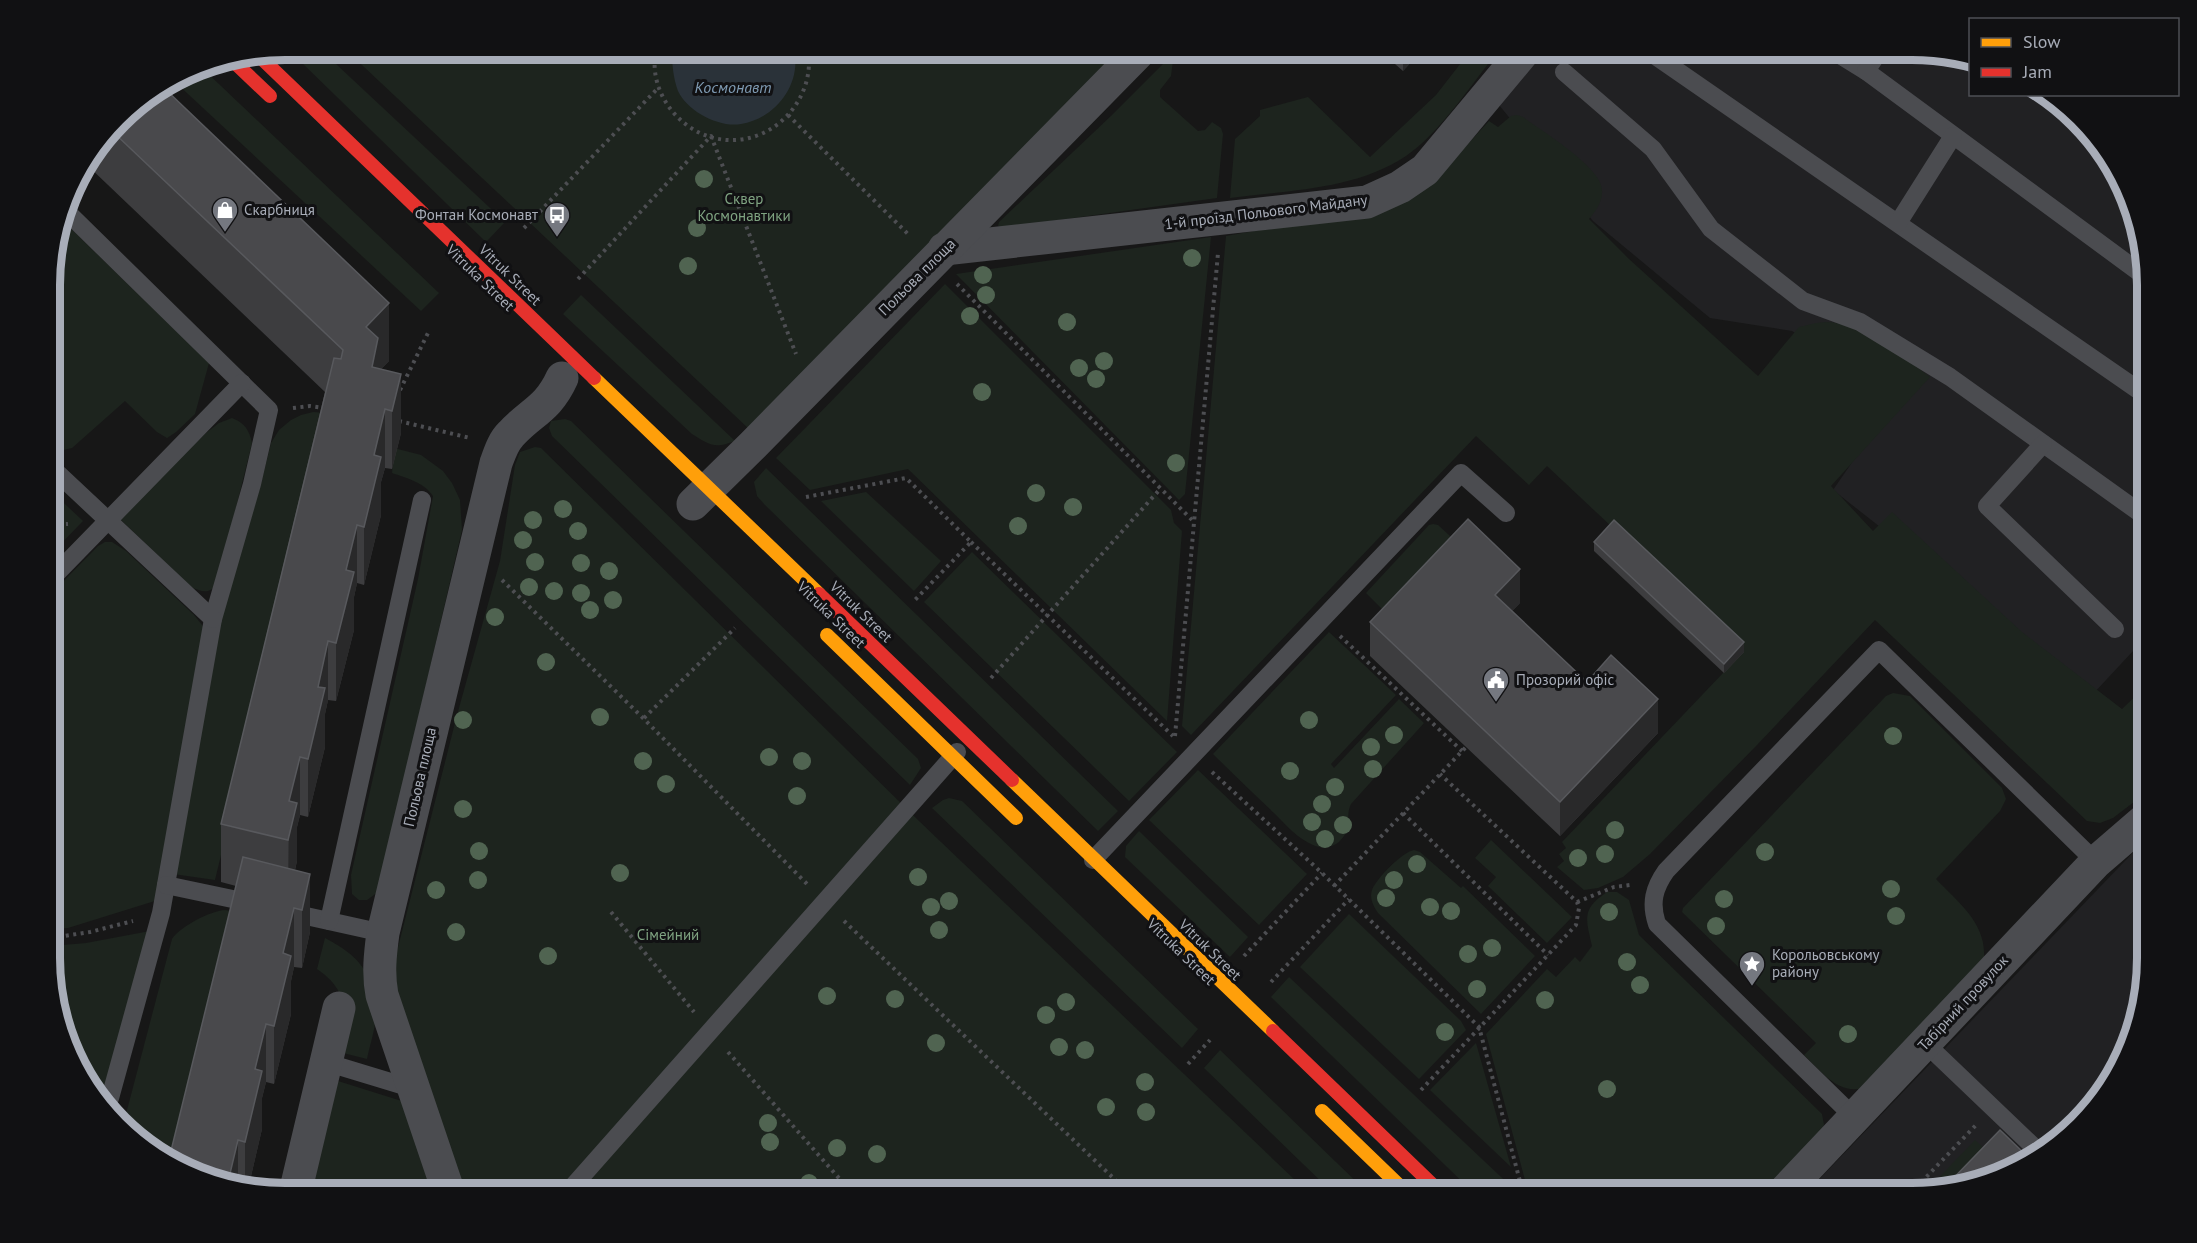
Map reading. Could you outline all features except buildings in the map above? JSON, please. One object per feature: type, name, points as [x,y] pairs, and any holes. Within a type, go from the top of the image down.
[{"type":"main road","name":"Vitruk Street","points":[[259,61],[697,499],[968,739],[1431,1183]]},
{"type":"main road","points":[[257,62],[281,107]]},
{"type":"main road","name":"Vitruka Street","points":[[819,626],[1030,831]]},
{"type":"main road","points":[[1313,1103],[1397,1183]]},
{"type":"street","name":"Польова площа","points":[[697,499],[809,388],[944,264],[1132,60]]},
{"type":"street","name":"1-й проїзд Польового Майдану","points":[[944,264],[1221,219],[1367,202],[1400,187],[1425,170],[1517,60]]},
{"type":"street","name":"Польова площа","points":[[446,1183],[382,995],[378,973],[383,933],[496,463],[502,445],[511,433],[555,394],[562,378]]},
{"type":"street","name":"Табірний провулок","points":[[1793,1183],[2096,862],[2137,827]]},
{"type":"street","points":[[298,1183],[339,1008]]},
{"type":"lane","points":[[1662,60],[2137,389]]},
{"type":"lane","points":[[1848,60],[2137,271]]},
{"type":"lane","points":[[1866,71],[1873,60]]},
{"type":"lane","points":[[1564,72],[1653,149],[1711,229],[1803,301],[1860,322],[1950,377],[2137,511]]},
{"type":"lane","points":[[1898,223],[1953,136]]},
{"type":"lane","points":[[71,216],[269,410],[252,484],[213,619],[161,913],[109,1098]]},
{"type":"lane","points":[[60,570],[242,383]]},
{"type":"lane","points":[[2043,444],[1987,506],[2115,630]]},
{"type":"lane","points":[[1093,860],[1461,473],[1506,513]]},
{"type":"lane","points":[[60,476],[213,619]]},
{"type":"lane","points":[[329,921],[422,500]]},
{"type":"lane","points":[[1855,1118],[1657,924],[1653,913],[1653,898],[1657,884],[1666,871],[1879,650],[2096,862]]},
{"type":"lane","points":[[576,1183],[968,739]]},
{"type":"lane","points":[[166,885],[383,933]]},
{"type":"lane","points":[[1925,1043],[2034,1147]]},
{"type":"lane","points":[[326,1062],[414,1089]]},
{"type":"path","points":[[654,60],[659,87],[666,104],[682,122],[703,135],[728,140],[753,137],[776,127],[794,109],[806,87],[810,60]]},
{"type":"path","points":[[524,228],[659,87]]},
{"type":"path","points":[[788,115],[944,264],[1194,522]]},
{"type":"path","points":[[578,279],[711,136]]},
{"type":"path","points":[[711,136],[809,388]]},
{"type":"path","points":[[1175,737],[1221,219]]},
{"type":"path","points":[[396,399],[429,331]]},
{"type":"path","points":[[269,410],[310,406],[332,410]]},
{"type":"path","points":[[398,421],[502,445]]},
{"type":"path","points":[[806,497],[906,478],[1175,737],[1322,873],[1479,1027],[1520,1183]]},
{"type":"path","points":[[991,678],[1161,489]]},
{"type":"path","points":[[913,602],[971,542]]},
{"type":"path","points":[[473,553],[644,719],[824,902],[1119,1183]]},
{"type":"path","points":[[1322,618],[1462,751]]},
{"type":"path","points":[[644,719],[735,628]]},
{"type":"path","points":[[1334,886],[1466,747]]},
{"type":"path","points":[[1420,1090],[1576,925],[1579,908],[1577,902],[1440,774]]},
{"type":"path","points":[[1402,813],[1548,955]]},
{"type":"path","points":[[1237,964],[1322,873]]},
{"type":"path","points":[[1264,990],[1348,899]]},
{"type":"path","points":[[611,912],[710,1031],[843,1183]]},
{"type":"path","points":[[60,937],[90,932],[161,913]]},
{"type":"path","points":[[1188,1064],[1210,1040]]},
{"type":"path","points":[[1921,1183],[1993,1107]]},
{"type":"shaded area","points":[[1503,60],[1927,60],[1969,67],[1969,96],[2034,96],[2049,106],[2091,148],[2107,172],[2125,212],[2133,241],[2137,270],[2137,647],[2093,694],[1833,490],[1899,394],[1792,331],[1710,318],[1593,221],[1482,84]]},
{"type":"shaded area","points":[[2137,848],[2137,973],[2133,1002],[2125,1031],[2107,1071],[2091,1095],[2071,1117],[2049,1137],[2025,1153],[1985,1171],[1956,1179],[1927,1183],[1816,1183]]},
{"type":"green space","points":[[299,60],[332,60],[505,222],[486,242]]},
{"type":"green space","name":"Сквер Космонавтики","points":[[357,60],[1110,60],[749,429]]},
{"type":"green space","points":[[1167,60],[1173,60],[1171,76],[1160,90],[1160,97],[1198,131],[1205,130],[1212,122],[1221,128],[1223,134],[1217,198],[1002,228],[998,226],[999,222]]},
{"type":"green space","points":[[1463,60],[1491,60],[1444,121],[1419,146],[1386,167],[1365,176],[1321,187],[1230,198],[1235,139],[1260,116],[1260,110],[1308,97],[1370,157],[1436,95]]},
{"type":"green space","points":[[208,74],[439,293],[421,311],[179,86]]},
{"type":"green space","points":[[1511,116],[1523,117],[1589,167],[1601,185],[1602,195],[1589,219],[1629,259],[1758,376],[1799,327],[1827,322],[1854,328],[1868,335],[1930,377],[1831,486],[1873,531],[1892,512],[2022,632],[2122,709],[2137,695],[2137,800],[2113,818],[2100,823],[2087,821],[1875,620],[1650,854],[1623,877],[1598,888],[1584,890],[1557,867],[1564,861],[1559,854],[1566,848],[1562,842],[1744,651],[1547,466],[1529,485],[1476,436],[1191,735],[1182,726],[1226,236],[1293,224],[1465,147],[1489,121],[1498,127]]},
{"type":"green space","points":[[68,226],[209,363],[195,414],[167,438],[157,432],[125,401],[72,448],[60,451],[60,270]]},
{"type":"green space","points":[[1211,237],[1185,494],[1179,500],[956,274]]},
{"type":"green space","points":[[945,284],[1171,510],[1174,523],[1182,531],[1167,721],[908,469],[810,490],[776,458]]},
{"type":"green space","points":[[581,295],[735,441],[712,445],[692,434],[563,314]]},
{"type":"green space","points":[[313,412],[328,413],[215,880],[173,874],[219,624],[271,443],[279,430],[291,420]]},
{"type":"green space","points":[[232,418],[246,428],[252,443],[217,585],[211,590],[202,591],[191,587],[119,518],[206,433],[219,423]]},
{"type":"green space","points":[[565,419],[571,421],[918,759],[921,768],[910,785],[552,436],[549,428],[551,421]]},
{"type":"green space","name":"Сімейний","points":[[535,447],[541,448],[919,821],[1295,1180],[1293,1183],[461,1183],[458,1180],[398,998],[394,963],[457,715],[500,561],[515,465],[520,452]]},
{"type":"green space","points":[[394,448],[421,455],[443,471],[460,500],[462,530],[378,892],[367,900],[359,900],[352,894],[351,875],[418,579],[433,496],[420,484],[392,473]]},
{"type":"green space","points":[[766,468],[1118,811],[1098,831],[764,504],[757,496],[754,482]]},
{"type":"green space","points":[[866,492],[941,561],[914,591],[821,501]]},
{"type":"green space","points":[[60,499],[83,521],[60,545]]},
{"type":"green space","points":[[1429,525],[1438,525],[1462,547],[1389,616],[1366,593]]},
{"type":"green space","points":[[105,542],[112,542],[126,551],[194,615],[206,630],[158,900],[60,928],[60,585],[98,546]]},
{"type":"green space","points":[[972,552],[1177,752],[1129,801],[924,602]]},
{"type":"green space","points":[[1329,632],[1396,695],[1331,764],[1334,768],[1399,699],[1424,723],[1351,804],[1348,827],[1344,836],[1336,844],[1323,847],[1313,845],[1297,835],[1213,754]]},
{"type":"green space","points":[[1893,693],[1910,696],[2002,788],[2006,799],[2000,811],[1936,879],[1975,923],[1983,945],[1984,957],[1863,1088],[1854,1089],[1838,1085],[1830,1080],[1804,1055],[1816,1043],[1682,912],[1683,908],[1886,696]]},
{"type":"green space","points":[[1198,770],[1307,874],[1259,925],[1149,820]]},
{"type":"green space","points":[[949,798],[962,801],[1198,1029],[1182,1048],[932,808]]},
{"type":"green space","points":[[1139,831],[1248,937],[1230,957],[1125,857],[1126,846]]},
{"type":"green space","points":[[1491,840],[1572,917],[1547,943],[1488,886],[1496,877],[1475,858]]},
{"type":"green space","points":[[1414,850],[1420,852],[1461,888],[1463,886],[1535,956],[1481,1014],[1378,913],[1372,903],[1372,890],[1379,879],[1396,861]]},
{"type":"green space","points":[[1607,892],[1617,892],[1629,900],[1639,935],[1822,1114],[1824,1125],[1822,1132],[1773,1183],[1528,1183],[1525,1180],[1486,1034],[1547,969],[1556,977],[1575,957],[1580,962],[1592,946],[1587,922],[1588,915],[1589,909]]},
{"type":"green space","points":[[231,911],[180,1157],[148,1137],[123,1114],[126,1114],[172,939],[182,929],[212,913]]},
{"type":"green space","points":[[1349,914],[1461,1021],[1466,1030],[1419,1079],[1300,967]]},
{"type":"green space","points":[[150,931],[103,1090],[83,1058],[72,1031],[64,1002],[60,973],[60,945],[86,943]]},
{"type":"green space","points":[[325,938],[354,958],[367,974],[372,985],[376,1015],[367,1059],[343,1053],[344,1016],[341,996],[328,978],[317,969]]},
{"type":"green space","points":[[1289,977],[1507,1183],[1464,1183],[1271,997]]},
{"type":"green space","points":[[1476,1043],[1511,1167],[1430,1090]]},
{"type":"green space","points":[[1220,1050],[1358,1183],[1323,1183],[1204,1068]]},
{"type":"green space","points":[[338,1081],[408,1103],[438,1183],[313,1183]]},
{"type":"green space","points":[[1975,1140],[1990,1154],[1969,1175],[1935,1182]]},
{"type":"water","name":"Космонавт","points":[[673,60],[795,60],[795,63],[790,87],[775,107],[753,121],[732,125],[714,121],[696,111],[682,98],[675,81]]},
{"type":"traffic: slow","points":[[594,378],[819,594]]},
{"type":"traffic: slow","points":[[827,635],[1016,818]]},
{"type":"traffic: slow","points":[[1012,780],[1273,1031]]},
{"type":"traffic: slow","points":[[1322,1111],[1397,1183]]},
{"type":"traffic: jam","points":[[264,61],[594,378]]},
{"type":"traffic: jam","points":[[237,65],[270,96]]},
{"type":"traffic: jam","points":[[819,594],[1012,780]]},
{"type":"traffic: jam","points":[[1273,1031],[1431,1183]]},
{"type":"place","name":"Скарбниця","points":[[225,233]]},
{"type":"place","name":"Фонтан Космонавт","points":[[557,238]]},
{"type":"place","name":"Прозорий офіс","points":[[1496,703]]},
{"type":"place","name":"Корольовському району","points":[[1752,987]]}]
